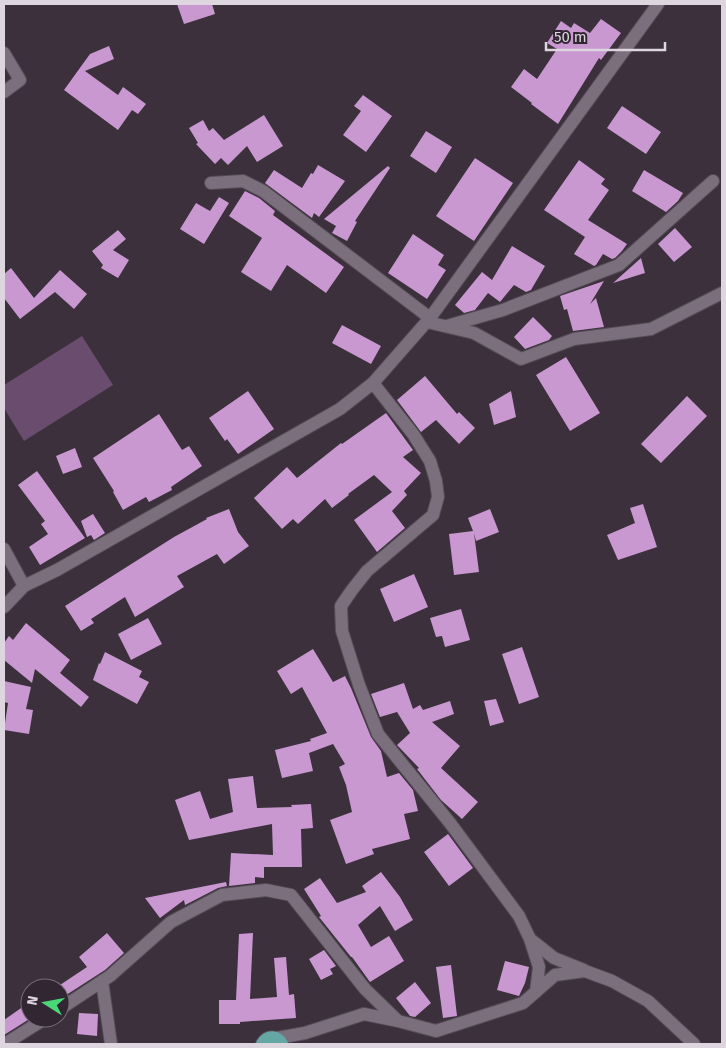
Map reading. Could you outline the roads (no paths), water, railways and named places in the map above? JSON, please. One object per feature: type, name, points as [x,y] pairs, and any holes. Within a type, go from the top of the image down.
[{"type":"street","points":[[4,607],[24,586],[57,570],[340,409],[373,383],[428,320],[658,4]]},
{"type":"street","points":[[4,53],[20,80],[4,92]]},
{"type":"street","points":[[211,183],[243,181],[263,191],[428,320],[474,333],[521,360],[574,339],[651,329],[722,293]]},
{"type":"street","points":[[447,326],[503,310],[619,265],[713,181]]},
{"type":"street","points":[[373,383],[413,434],[430,462],[436,481],[438,497],[433,514],[367,571],[352,590],[341,606],[342,632],[359,685],[378,734],[450,823],[519,916],[530,939],[539,967],[536,992]]},
{"type":"street","points":[[4,549],[24,586]]},
{"type":"street","points":[[70,1002],[110,976],[171,922],[222,895],[266,890],[291,895],[365,989],[398,1021]]},
{"type":"street","points":[[530,939],[554,958],[612,981],[648,1001],[694,1044]]},
{"type":"street","points":[[271,1042],[364,1014],[436,1031],[523,1003],[555,975],[585,971]]},
{"type":"street","points":[[102,981],[111,1044]]},
{"type":"street","points":[[364,1014],[365,989]]},
{"type":"street","points":[[6,1044],[31,1028]]}]
